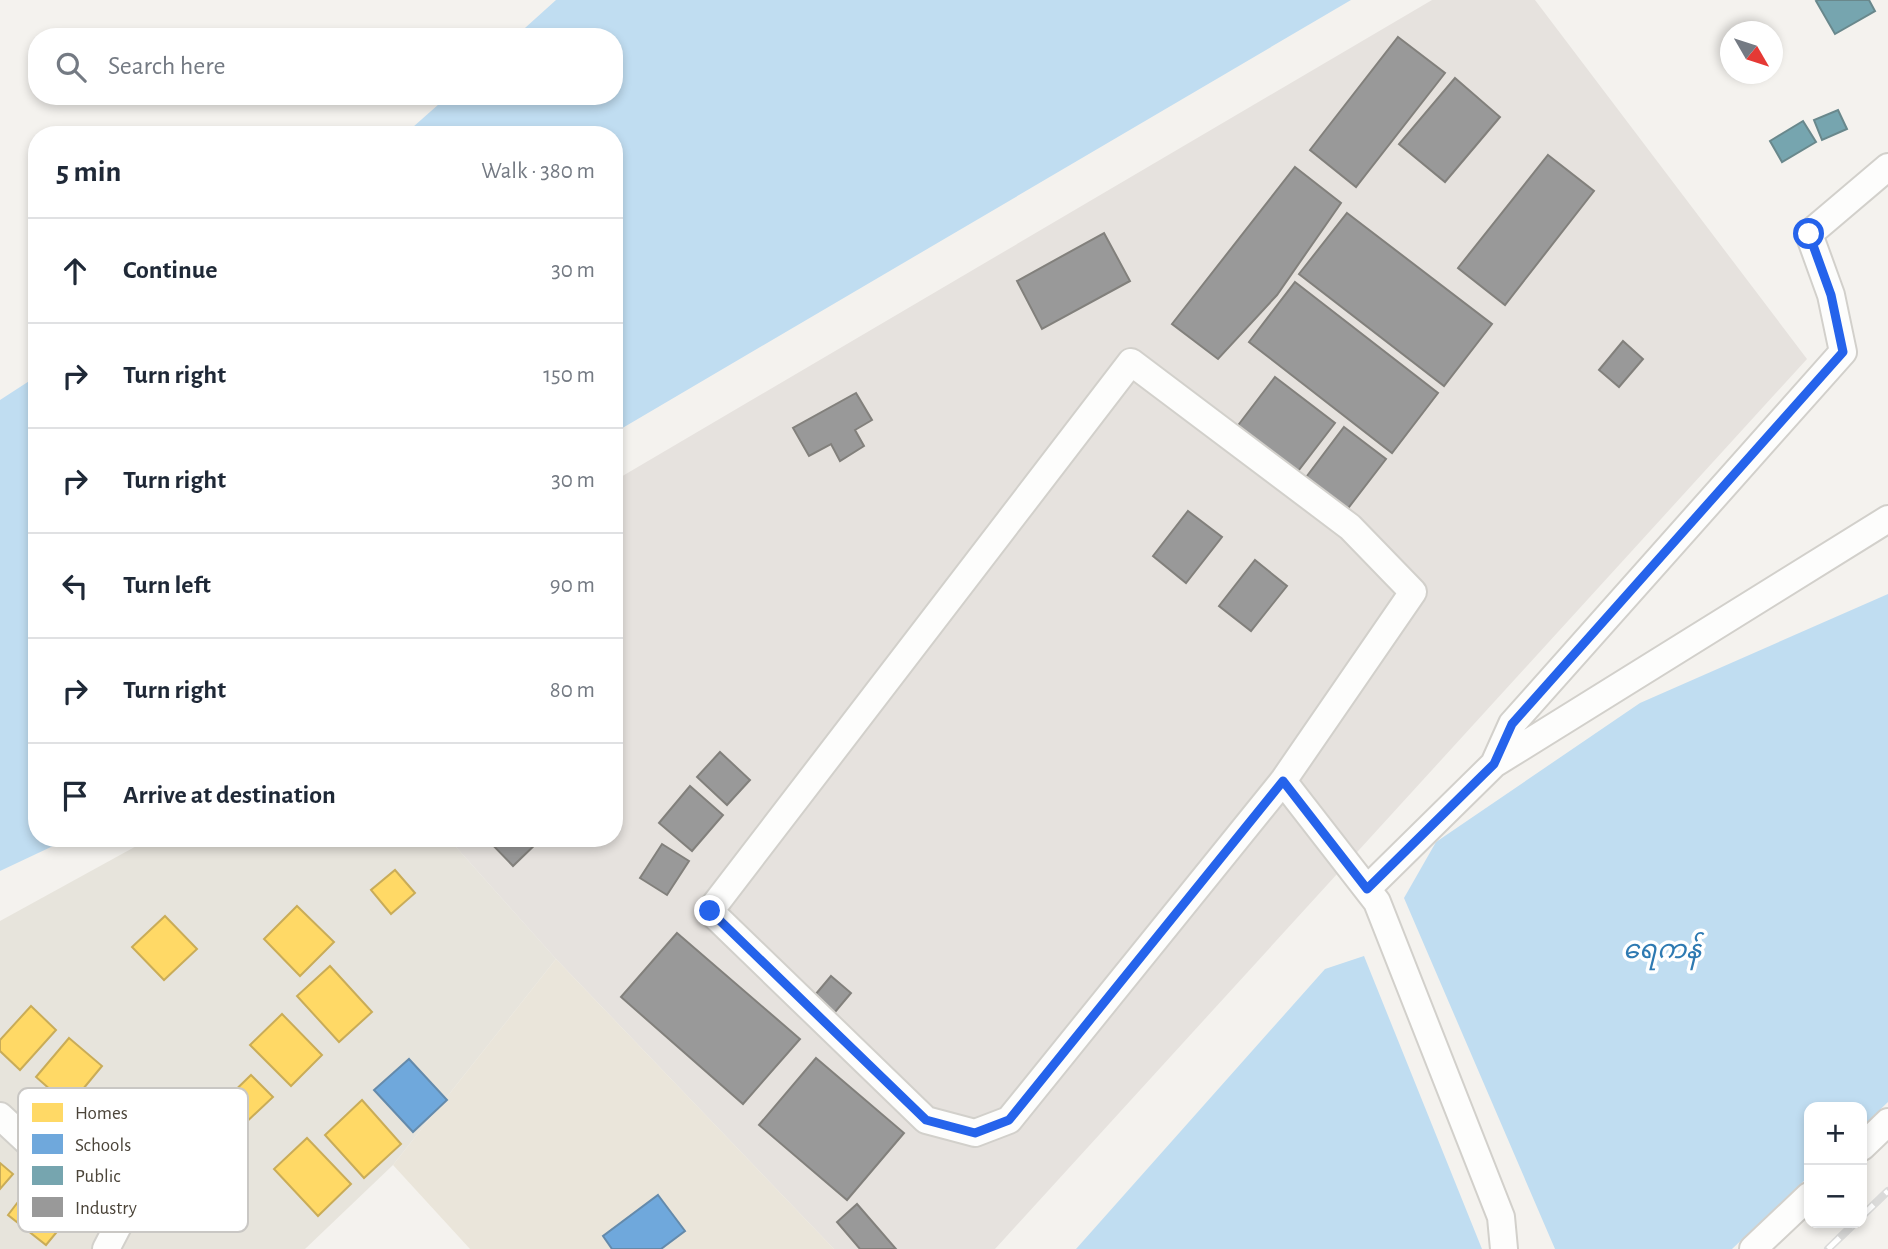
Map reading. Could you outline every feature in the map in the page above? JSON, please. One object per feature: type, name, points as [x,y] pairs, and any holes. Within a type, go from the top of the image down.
[{"type":"street","points":[[1494,764],[1512,724],[1843,352],[1831,295],[1809,234],[1888,167]]},
{"type":"street","points":[[1131,362],[1350,527],[1413,592],[1283,781],[1009,1120],[975,1133],[926,1120],[710,911],[1131,362]]},
{"type":"street","points":[[1367,889],[1494,764],[1888,519]]},
{"type":"street","points":[[1283,781],[1377,902],[1502,1217],[1504,1249]]},
{"type":"street","points":[[0,1116],[18,1133]]},
{"type":"street","points":[[1867,1141],[1888,1122]]},
{"type":"street","points":[[1753,1249],[1804,1201]]},
{"type":"street","points":[[106,1249],[115,1232]]},
{"type":"shaded area","points":[[1432,0],[1535,0],[1807,359],[995,1249],[834,1249],[556,959],[456,847],[623,847],[623,476]]},
{"type":"shaded area","points":[[135,847],[456,847],[556,959],[393,1165],[305,1249],[0,1249],[0,921]]},
{"type":"shaded area","points":[[556,959],[834,1249],[470,1249],[393,1165]]},
{"type":"water","points":[[556,0],[1351,0],[623,428],[623,126],[414,126],[438,105],[623,105],[623,28],[525,28]]},
{"type":"water","points":[[28,382],[28,847],[51,847],[0,871],[0,400]]},
{"type":"water","name":"ရေကန်","points":[[1888,594],[1888,1102],[1867,1122],[1867,1102],[1804,1102],[1804,1181],[1732,1249],[1555,1249],[1404,898],[1436,842],[1640,703]]},
{"type":"water","points":[[1364,956],[1482,1249],[1076,1249],[1325,969]]},
{"type":"building: Homes","points":[[395,870],[415,893],[391,914],[371,890]]},
{"type":"building: Homes","points":[[297,906],[334,942],[300,976],[264,939]]},
{"type":"building: Homes","points":[[165,916],[197,949],[164,980],[132,947]]},
{"type":"building: Homes","points":[[330,966],[372,1012],[339,1042],[297,996]]},
{"type":"building: Homes","points":[[31,1006],[56,1030],[20,1070],[0,1051],[0,1040]]},
{"type":"building: Homes","points":[[282,1014],[322,1055],[291,1086],[250,1045]]},
{"type":"building: Homes","points":[[69,1038],[102,1066],[84,1088],[49,1088],[36,1077]]},
{"type":"building: Homes","points":[[251,1075],[273,1097],[248,1120],[248,1088],[238,1088]]},
{"type":"building: Homes","points":[[362,1100],[401,1144],[364,1178],[325,1135]]},
{"type":"building: Homes","points":[[307,1138],[351,1184],[318,1216],[274,1169]]},
{"type":"building: Homes","points":[[0,1163],[13,1174],[0,1189]]},
{"type":"building: Homes","points":[[18,1202],[18,1223],[8,1215]]},
{"type":"building: Homes","points":[[30,1232],[57,1232],[46,1245]]},
{"type":"building: Schools","points":[[409,1059],[447,1100],[413,1132],[374,1090]]},
{"type":"building: Schools","points":[[658,1195],[685,1231],[661,1249],[612,1249],[603,1236]]},
{"type":"building: Public","points":[[1869,0],[1875,11],[1835,34],[1816,1]]},
{"type":"building: Public","points":[[1838,110],[1847,129],[1822,140],[1814,120]]},
{"type":"building: Public","points":[[1803,121],[1816,142],[1782,162],[1770,141]]},
{"type":"building: Industry","points":[[1398,37],[1445,73],[1356,187],[1310,150]]},
{"type":"building: Industry","points":[[1455,78],[1500,117],[1445,182],[1399,144]]},
{"type":"building: Industry","points":[[1548,155],[1594,191],[1505,305],[1458,268]]},
{"type":"building: Industry","points":[[1295,167],[1341,203],[1277,295],[1218,359],[1172,324]]},
{"type":"building: Industry","points":[[1347,213],[1492,324],[1444,386],[1299,274]]},
{"type":"building: Industry","points":[[1104,233],[1130,281],[1042,329],[1017,281]]},
{"type":"building: Industry","points":[[1295,282],[1438,393],[1392,453],[1249,342]]},
{"type":"building: Industry","points":[[1623,341],[1643,359],[1619,387],[1599,370]]},
{"type":"building: Industry","points":[[1275,377],[1335,423],[1295,475],[1236,428]]},
{"type":"building: Industry","points":[[856,393],[872,420],[855,430],[864,446],[840,461],[831,444],[809,456],[793,428]]},
{"type":"building: Industry","points":[[1344,427],[1386,459],[1346,511],[1304,480]]},
{"type":"building: Industry","points":[[1188,511],[1222,537],[1186,583],[1153,556]]},
{"type":"building: Industry","points":[[1255,560],[1287,586],[1251,631],[1219,606]]},
{"type":"building: Industry","points":[[720,752],[750,780],[727,805],[697,777]]},
{"type":"building: Industry","points":[[690,786],[723,815],[692,851],[659,823]]},
{"type":"building: Industry","points":[[662,844],[689,861],[667,895],[640,878]]},
{"type":"building: Industry","points":[[495,847],[533,847],[513,866]]},
{"type":"building: Industry","points":[[677,933],[800,1039],[743,1104],[621,997]]},
{"type":"building: Industry","points":[[831,976],[851,993],[830,1018],[810,1001]]},
{"type":"building: Industry","points":[[816,1058],[904,1133],[847,1200],[759,1125]]},
{"type":"building: Industry","points":[[857,1204],[896,1249],[860,1249],[837,1222]]},
{"type":"railway","points":[[1867,1211],[1888,1191]]},
{"type":"railway","points":[[1828,1249],[1850,1228]]},
{"type":"route","points":[[710,911],[926,1120],[975,1133],[1009,1120],[1283,781],[1367,889],[1494,764],[1512,724],[1843,352],[1831,295],[1809,234]]}]
